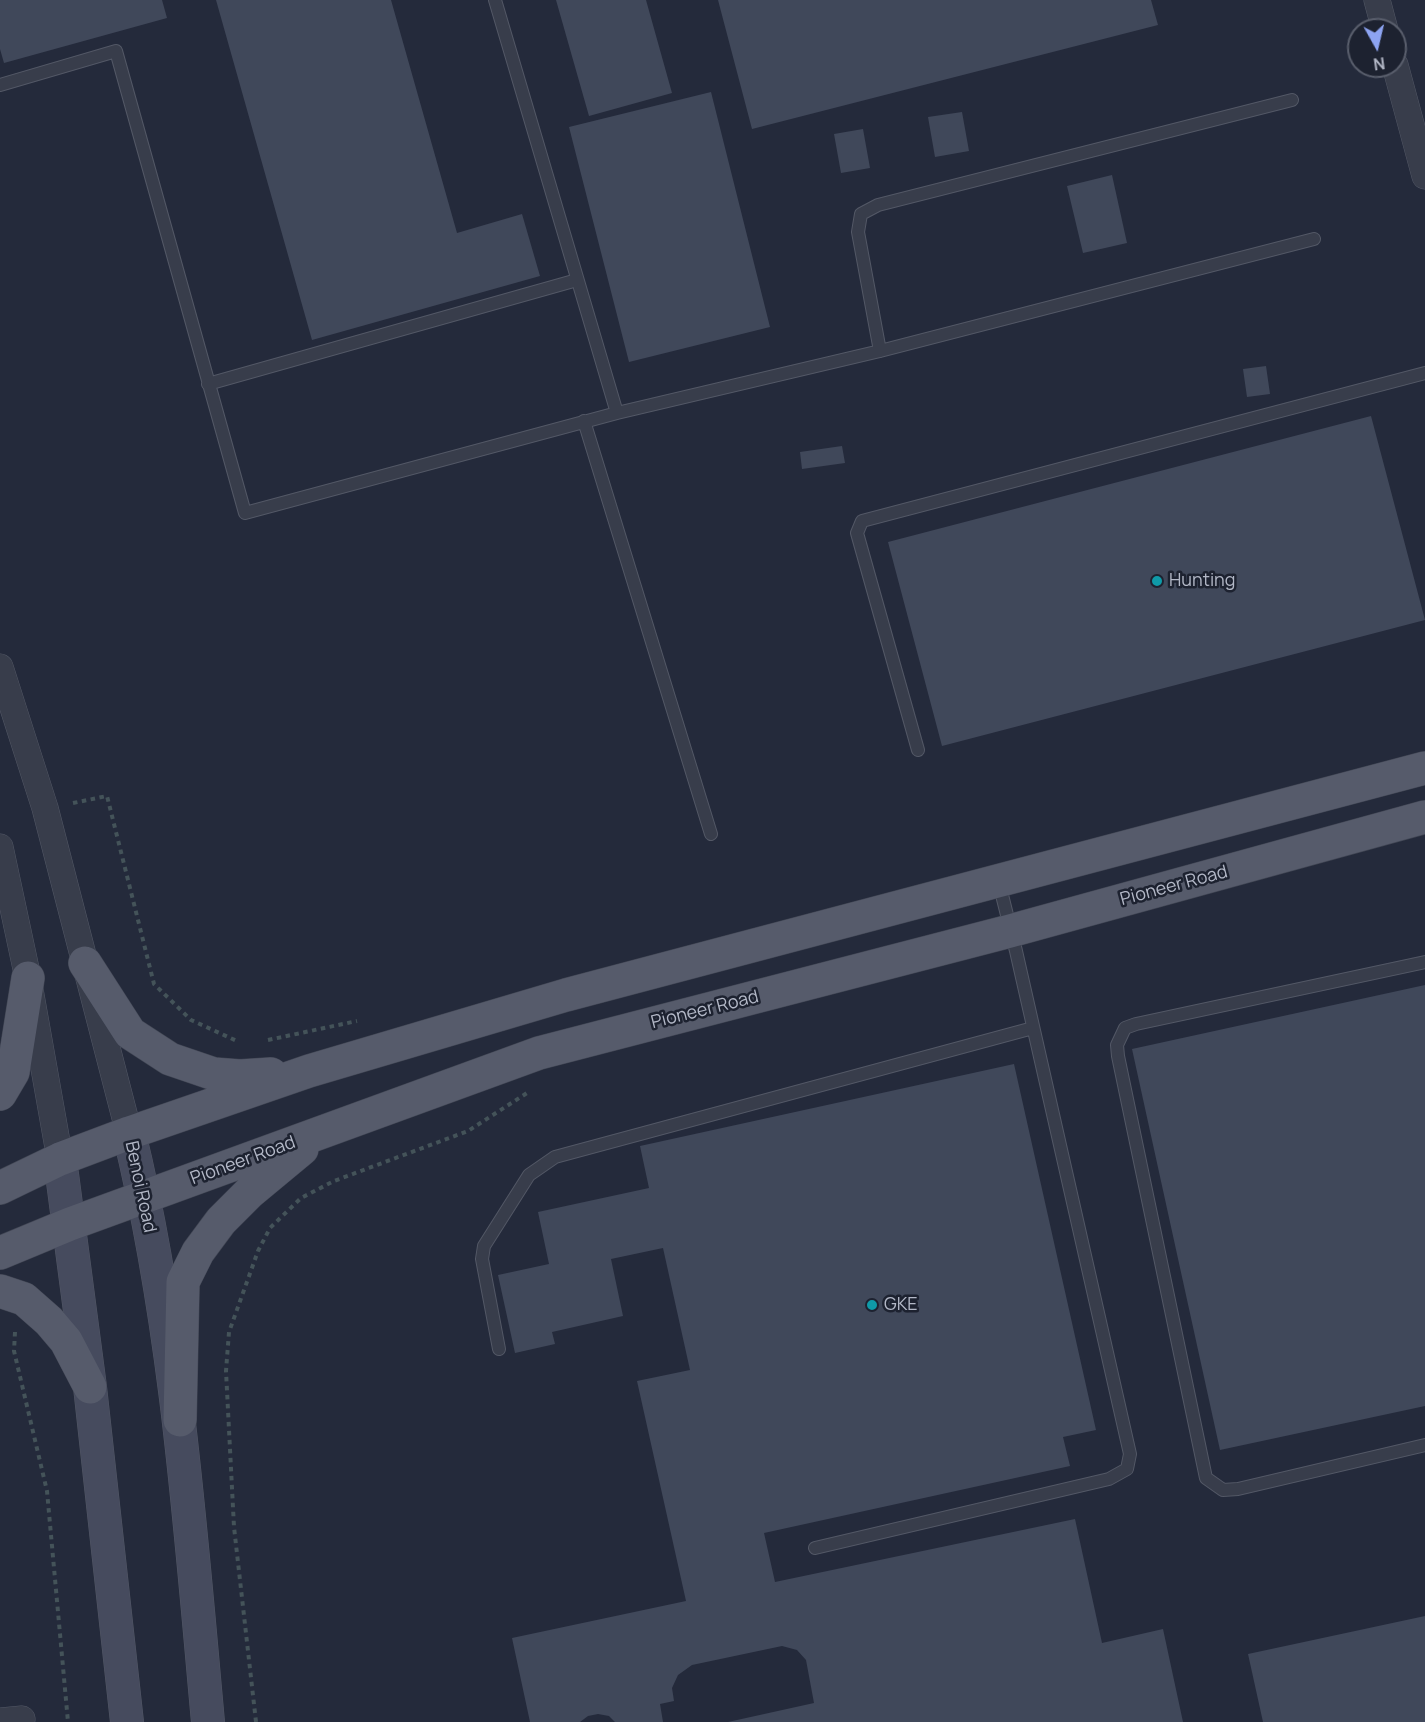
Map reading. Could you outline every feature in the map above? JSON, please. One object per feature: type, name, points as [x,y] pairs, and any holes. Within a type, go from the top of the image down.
[{"type":"main road","points":[[0,1188],[60,1159],[309,1071],[566,995],[1425,768]]},
{"type":"main road","name":"Pioneer Road","points":[[0,1253],[144,1196],[538,1053],[1010,931],[1425,817]]},
{"type":"main road","points":[[85,963],[130,1033],[170,1059],[214,1074],[240,1077],[309,1071]]},
{"type":"main road","points":[[0,1094],[13,1072],[28,978]]},
{"type":"main road","points":[[180,1420],[183,1282],[198,1252],[221,1221],[249,1193],[325,1131]]},
{"type":"main road","name":"Benoi Road","points":[[129,1133],[144,1196],[180,1420],[208,1722]]},
{"type":"main road","points":[[60,1159],[90,1387],[127,1722]]},
{"type":"main road","points":[[0,1291],[24,1299],[49,1322],[66,1341],[90,1387]]},
{"type":"street","points":[[1377,0],[1382,18]]},
{"type":"street","points":[[1399,78],[1425,176]]},
{"type":"street","name":"Benoi Road","points":[[0,667],[45,808],[129,1133]]},
{"type":"street","points":[[0,847],[28,978],[60,1159]]},
{"type":"lane","points":[[495,0],[617,412]]},
{"type":"lane","points":[[0,85],[116,51],[245,513],[617,412],[880,351],[1314,239]]},
{"type":"lane","points":[[880,351],[858,232],[861,214],[878,205],[1292,100]]},
{"type":"lane","points":[[208,384],[577,280]]},
{"type":"lane","points":[[918,750],[857,533],[862,521],[1425,373]]},
{"type":"lane","points":[[584,421],[711,834]]},
{"type":"lane","points":[[815,1548],[1109,1479],[1126,1469],[1130,1454],[998,882]]},
{"type":"lane","points":[[1425,962],[1136,1024],[1125,1028],[1117,1045],[1206,1478],[1222,1490],[1238,1488],[1425,1444]]},
{"type":"lane","points":[[499,1349],[482,1259],[484,1246],[529,1175],[555,1157],[1033,1028]]},
{"type":"path","points":[[45,808],[107,796],[154,984],[191,1020],[234,1041],[245,1042]]},
{"type":"path","points":[[267,1041],[359,1020]]},
{"type":"path","points":[[15,1325],[14,1351],[47,1491],[68,1722]]},
{"type":"building","points":[[0,0],[162,0],[167,18],[4,63],[0,49]]},
{"type":"building","points":[[216,0],[391,0],[457,233],[522,214],[540,276],[312,340]]},
{"type":"building","points":[[556,0],[646,0],[672,93],[589,116]]},
{"type":"building","points":[[718,0],[1151,0],[1158,25],[752,129]]},
{"type":"building","points":[[711,92],[770,327],[629,362],[569,127]]},
{"type":"building","points":[[962,112],[969,151],[935,157],[928,117]]},
{"type":"building","points":[[863,129],[870,168],[841,173],[834,134]]},
{"type":"building","points":[[1112,175],[1127,243],[1083,253],[1067,186]]},
{"type":"building","points":[[1266,366],[1270,394],[1247,397],[1243,369]]},
{"type":"building","name":"Hunting","points":[[1371,416],[1425,620],[942,746],[888,542]]},
{"type":"building","points":[[842,446],[845,463],[802,469],[800,452]]},
{"type":"building","points":[[1425,985],[1425,1406],[1220,1450],[1132,1049]]},
{"type":"building","name":"GKE","points":[[1014,1064],[1096,1430],[1063,1437],[1070,1466],[764,1533],[775,1582],[1075,1519],[1102,1643],[1163,1629],[1183,1722],[728,1722],[814,1703],[806,1660],[797,1650],[782,1646],[692,1665],[678,1675],[672,1688],[674,1701],[660,1704],[663,1722],[615,1722],[609,1716],[598,1714],[588,1716],[580,1722],[530,1722],[512,1638],[686,1601],[637,1381],[690,1370],[663,1248],[611,1259],[623,1316],[552,1332],[555,1344],[515,1353],[498,1275],[549,1264],[538,1212],[649,1188],[640,1146]]},
{"type":"building","points":[[1425,1616],[1425,1722],[1263,1722],[1248,1654]]},
{"type":"place","name":"Hunting","points":[[1157,581]]},
{"type":"place","name":"GKE","points":[[872,1305]]}]
